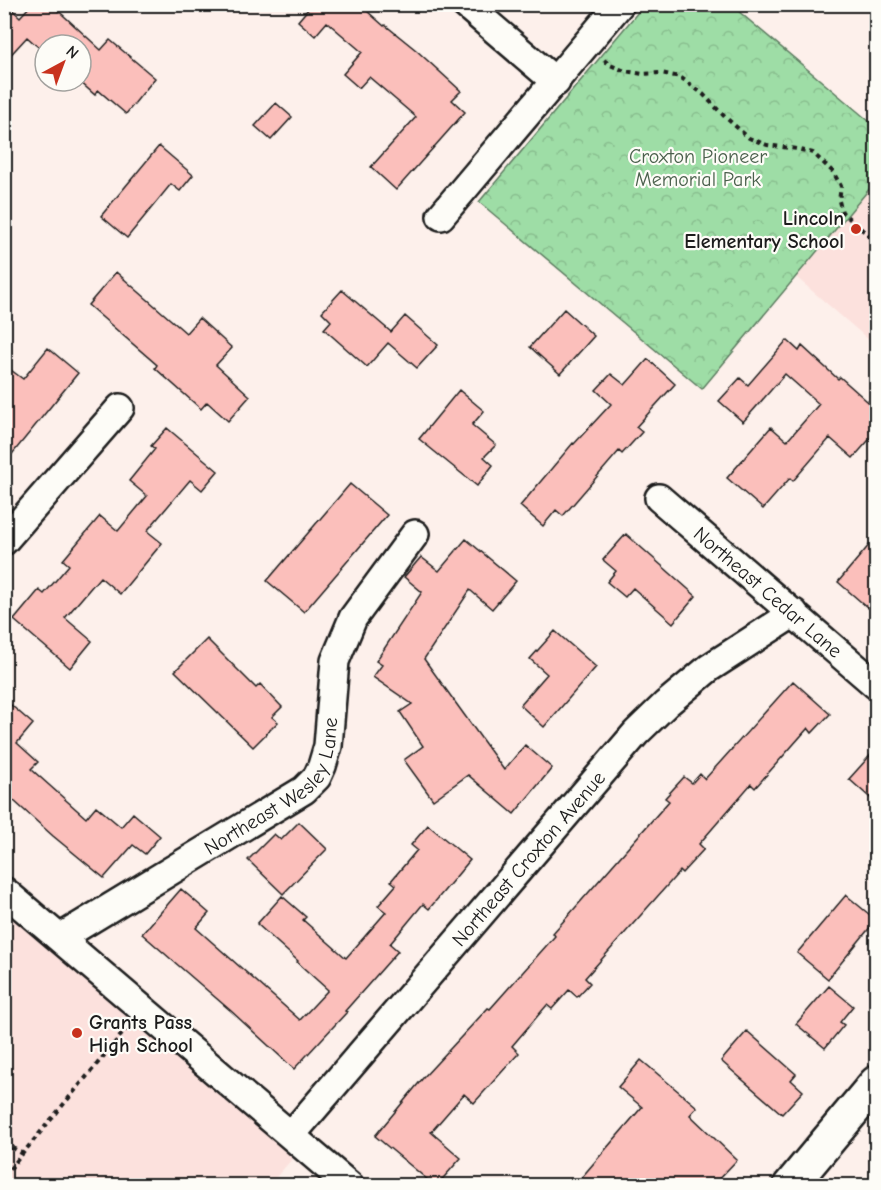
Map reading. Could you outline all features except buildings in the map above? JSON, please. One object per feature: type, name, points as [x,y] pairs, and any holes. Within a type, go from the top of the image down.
[{"type":"street","points":[[465,4],[556,82]]},
{"type":"street","points":[[441,216],[620,4]]},
{"type":"street","points":[[4,541],[120,408]]},
{"type":"street","name":"Northeast Cedar Lane","points":[[659,498],[876,685]]},
{"type":"street","name":"Northeast Wesley Lane","points":[[60,938],[304,790],[317,777],[328,746],[335,661],[353,618],[415,534]]},
{"type":"street","name":"Northeast Croxton Avenue","points":[[292,1134],[636,733],[709,668],[794,613]]},
{"type":"street","points":[[4,891],[351,1185]]},
{"type":"street","points":[[790,1185],[876,1083]]},
{"type":"path","points":[[601,57],[610,65],[625,72],[661,73],[680,77],[704,94],[724,117],[749,138],[768,145],[813,153],[833,172],[840,186],[839,201],[842,212],[876,242]]},
{"type":"path","points":[[4,1176],[143,1009]]},
{"type":"path","points":[[4,1143],[23,1154]]},
{"type":"shaded area","name":"Lincoln Elementary School","points":[[876,181],[876,346],[796,277]]},
{"type":"shaded area","name":"Grants Pass High School","points":[[4,909],[294,1157],[269,1185],[5,1185]]},
{"type":"green space","name":"Croxton Pioneer Memorial Park","points":[[644,5],[731,5],[876,127],[876,181],[702,389],[479,202]]},
{"type":"place","name":"Lincoln Elementary School","points":[[856,229]]},
{"type":"place","name":"Grants Pass High School","points":[[77,1033]]}]
